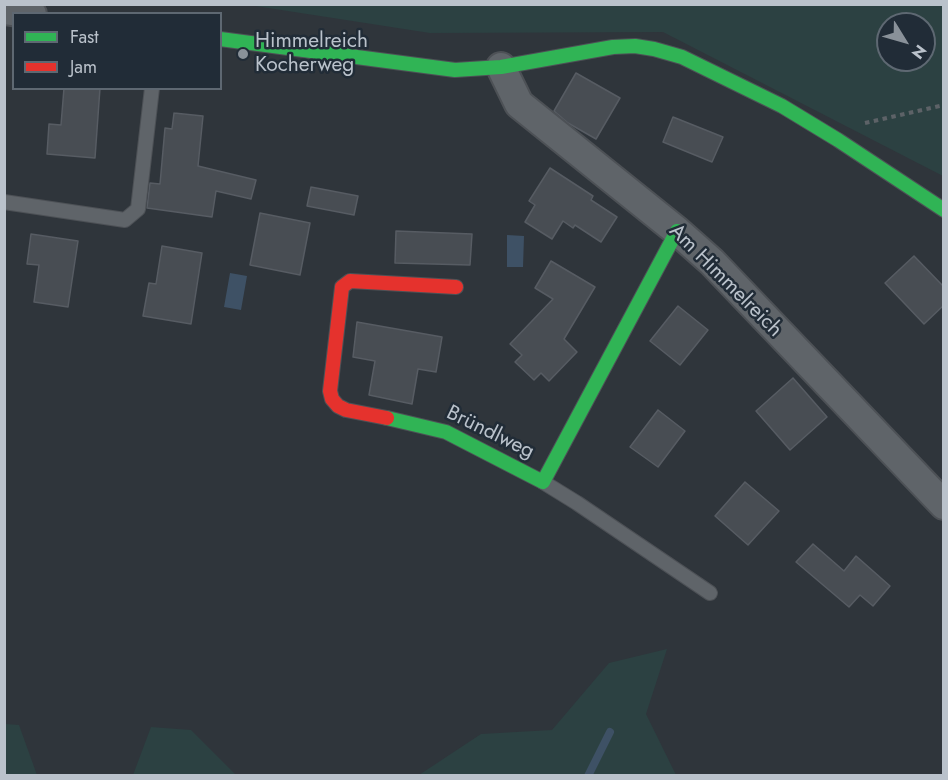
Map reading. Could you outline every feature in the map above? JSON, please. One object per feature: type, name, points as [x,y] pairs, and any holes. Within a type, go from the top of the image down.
[{"type":"street","points":[[222,39],[455,70],[501,68],[613,47],[635,46],[654,49],[682,57],[747,87],[827,133],[944,210]]},
{"type":"street","name":"Am Himmelreich","points":[[501,68],[519,104],[677,231],[712,262],[944,505]]},
{"type":"street","name":"Bründlweg","points":[[456,287],[350,281],[345,283],[342,287],[330,391],[332,399],[346,410],[446,432],[543,482],[677,231]]},
{"type":"lane","points":[[4,202],[125,220],[138,209],[152,90]]},
{"type":"lane","points":[[543,482],[710,593]]},
{"type":"path","points":[[827,133],[944,105]]},
{"type":"green space","points":[[249,5],[943,5],[943,176],[663,32],[430,33]]},
{"type":"green space","points":[[667,649],[646,714],[676,775],[419,775],[481,734],[552,730],[609,663]]},
{"type":"green space","points":[[5,724],[19,725],[37,775],[5,775]]},
{"type":"green space","points":[[151,727],[191,730],[236,775],[133,775]]},
{"type":"water","points":[[507,235],[524,236],[523,267],[507,267]]},
{"type":"water","points":[[230,273],[247,276],[241,310],[224,307]]},
{"type":"building","points":[[576,73],[620,98],[596,139],[568,123],[554,111]]},
{"type":"building","points":[[64,90],[100,90],[95,158],[47,154],[49,124],[61,125]]},
{"type":"building","points":[[174,113],[203,116],[198,166],[256,180],[251,199],[216,191],[212,217],[147,208],[150,183],[160,184],[165,128],[172,129]]},
{"type":"building","points":[[673,117],[723,137],[712,162],[663,142]]},
{"type":"building","points":[[550,168],[593,196],[591,200],[617,217],[601,242],[575,225],[573,228],[563,221],[552,239],[525,222],[535,205],[529,201]]},
{"type":"building","points":[[311,187],[358,196],[354,215],[307,206]]},
{"type":"building","points":[[260,213],[310,223],[300,275],[250,265]]},
{"type":"building","points":[[396,231],[472,234],[470,265],[395,263]]},
{"type":"building","points":[[31,234],[78,241],[68,307],[34,302],[39,265],[27,264]]},
{"type":"building","points":[[162,246],[202,253],[191,324],[143,316],[149,283],[156,284]]},
{"type":"building","points":[[914,256],[944,287],[944,305],[924,324],[885,283]]},
{"type":"building","points":[[551,261],[595,287],[564,339],[577,352],[549,381],[541,373],[534,380],[515,362],[522,355],[510,344],[553,299],[535,288]]},
{"type":"building","points":[[678,306],[708,330],[680,365],[650,341]]},
{"type":"building","points":[[357,322],[442,337],[436,372],[418,369],[412,404],[369,395],[375,361],[353,357]]},
{"type":"building","points":[[793,378],[827,417],[790,450],[756,411]]},
{"type":"building","points":[[658,410],[685,431],[658,467],[630,447]]},
{"type":"building","points":[[745,482],[779,511],[748,545],[715,516]]},
{"type":"building","points":[[813,544],[844,571],[856,556],[890,586],[873,606],[860,595],[849,607],[796,562]]},
{"type":"waterway","points":[[588,776],[610,732]]},
{"type":"traffic: fast","points":[[222,39],[455,70],[501,67],[613,47],[635,46],[654,49],[682,57],[782,106],[944,210]]},
{"type":"traffic: fast","points":[[387,418],[446,432],[543,482],[677,231]]},
{"type":"traffic: jam","points":[[387,418],[346,410],[332,399],[330,391],[342,287],[350,281],[456,287]]},
{"type":"place","name":"Himmelreich Kocherweg","points":[[243,54]]}]
